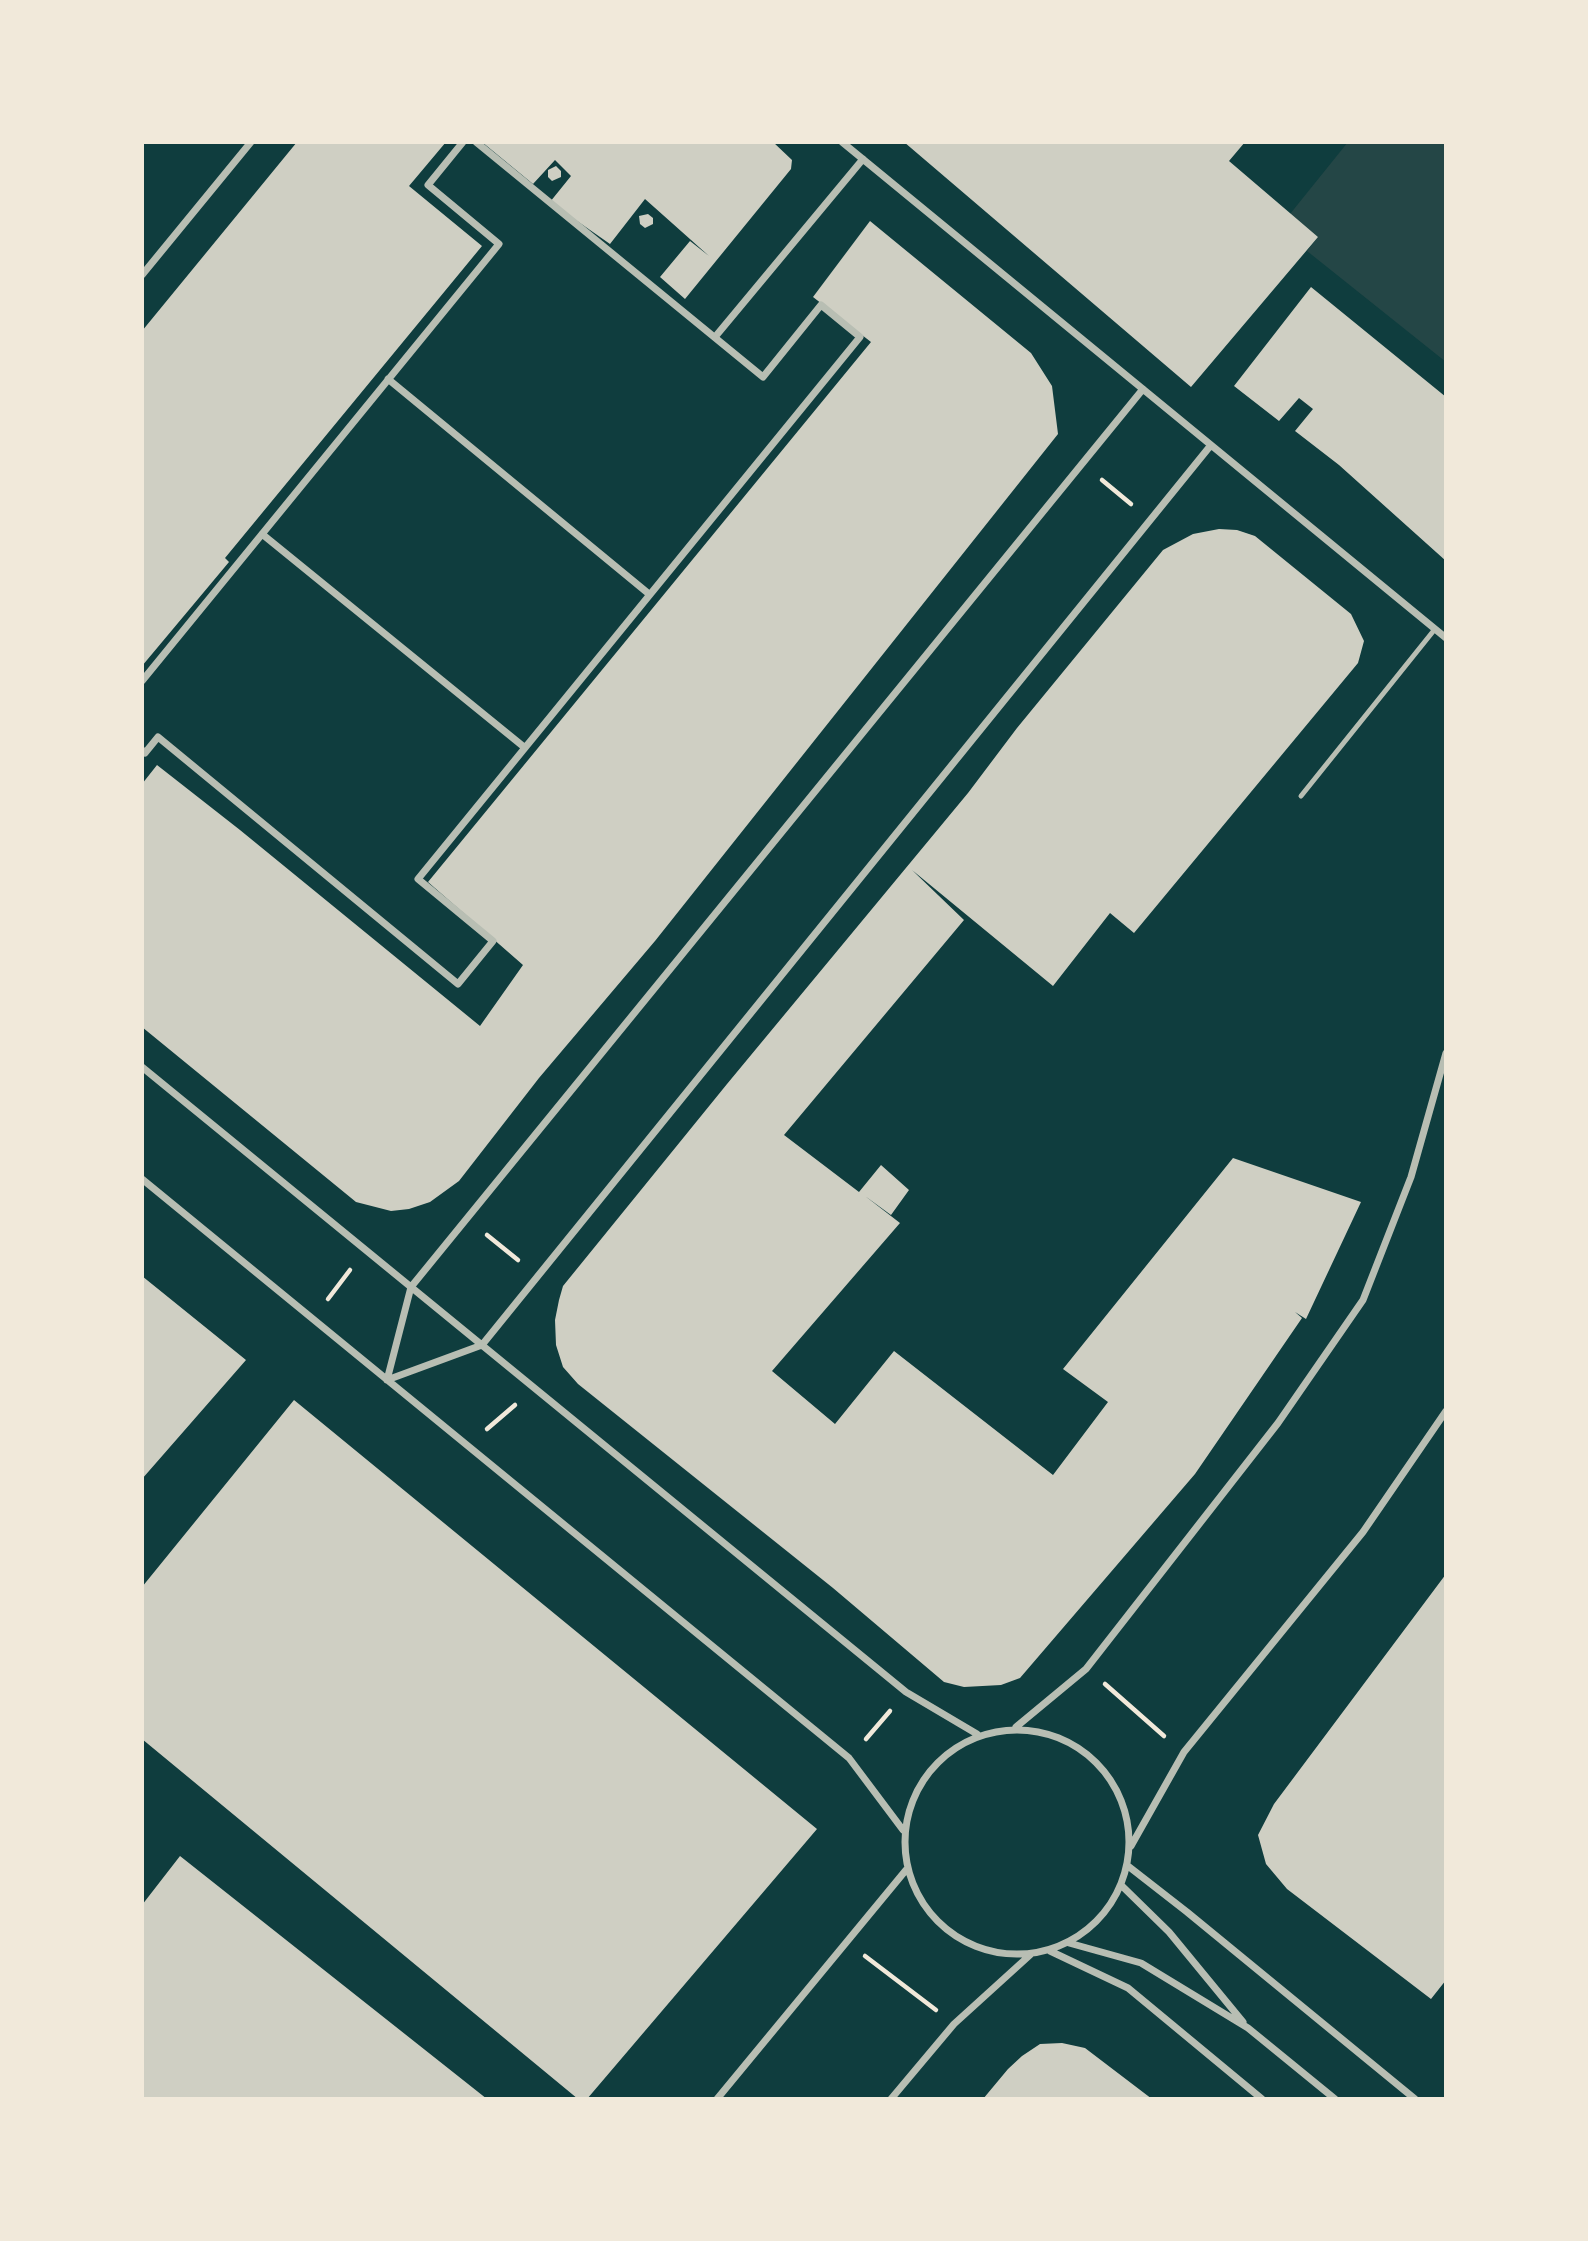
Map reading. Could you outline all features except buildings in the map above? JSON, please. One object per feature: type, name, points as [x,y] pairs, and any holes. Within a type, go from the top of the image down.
[{"type":"street","points":[[142,275],[251,142]]},
{"type":"street","points":[[142,681],[499,244],[428,185],[463,142]]},
{"type":"street","points":[[142,750],[145,753],[158,737],[458,984],[493,941],[418,878],[860,337],[821,305],[763,377],[476,142]]},
{"type":"street","points":[[842,142],[1446,638]]},
{"type":"street","points":[[715,337],[863,159]]},
{"type":"street","points":[[388,379],[649,594]]},
{"type":"street","points":[[387,1380],[411,1287],[1143,389]]},
{"type":"street","points":[[387,1380],[482,1345],[1211,445]]},
{"type":"street","points":[[262,534],[524,747]]},
{"type":"street","points":[[1016,1727],[1086,1669],[1278,1423],[1363,1300],[1411,1177],[1446,1053]]},
{"type":"street","points":[[142,1067],[906,1692],[977,1734]]},
{"type":"street","points":[[142,1179],[849,1758],[903,1830]]},
{"type":"street","points":[[1130,1847],[1184,1752],[1363,1532],[1446,1411]]},
{"type":"street","points":[[1016,1727],[1075,1743],[1100,1769],[1117,1787],[1130,1847],[1122,1885],[1100,1920],[1069,1943],[1051,1951],[1030,1955],[976,1948],[931,1918],[906,1870],[903,1830],[926,1771],[977,1734],[1016,1727]]},
{"type":"street","points":[[1128,1866],[1415,2099]]},
{"type":"street","points":[[718,2099],[906,1870]]},
{"type":"street","points":[[1122,1885],[1169,1932],[1248,2028]]},
{"type":"street","points":[[1069,1943],[1141,1963],[1248,2028],[1335,2099]]},
{"type":"street","points":[[1051,1951],[1128,1988],[1262,2099]]},
{"type":"street","points":[[891,2099],[954,2024],[1030,1955]]},
{"type":"lane","points":[[1301,796],[1435,629]]},
{"type":"path","points":[[1082,464],[1150,520]]},
{"type":"path","points":[[467,1219],[537,1276]]},
{"type":"path","points":[[313,1319],[366,1250]]},
{"type":"path","points":[[468,1446],[534,1388]]},
{"type":"path","points":[[1086,1669],[1184,1752]]},
{"type":"path","points":[[849,1758],[906,1692]]},
{"type":"path","points":[[848,1942],[954,2024]]},
{"type":"shaded area","points":[[1348,142],[1446,142],[1446,362],[1307,251],[1318,237],[1290,214]]}]
